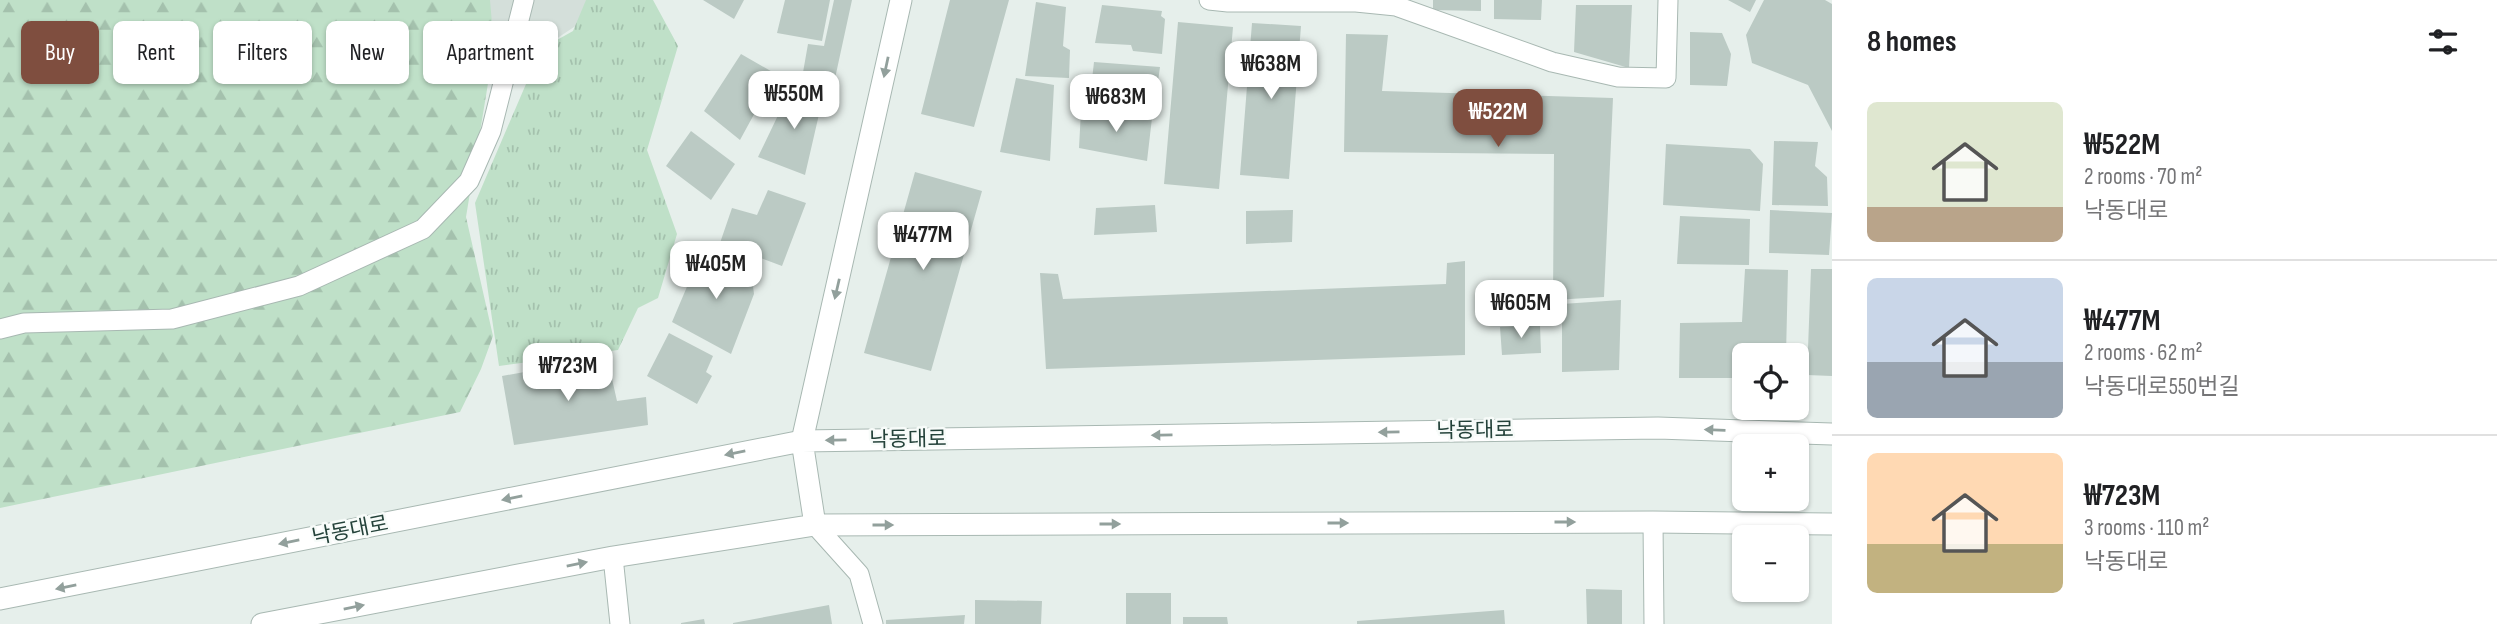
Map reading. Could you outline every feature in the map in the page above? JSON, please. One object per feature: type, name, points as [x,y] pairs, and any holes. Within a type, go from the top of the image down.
[{"type":"street","points":[[815,525],[802,441],[901,0]]},
{"type":"street","name":"낙동대로","points":[[0,599],[802,441],[1658,428],[1832,434]]},
{"type":"street","points":[[262,624],[612,557],[815,525],[1653,522],[1832,524]]},
{"type":"lane","points":[[0,329],[24,323],[172,319],[299,286],[422,229],[469,181],[491,131],[524,0]]},
{"type":"lane","points":[[1209,0],[1356,2],[1396,6],[1552,62],[1618,77],[1666,78],[1668,0]]},
{"type":"lane","points":[[1653,522],[1654,624]]},
{"type":"lane","points":[[815,525],[859,574],[873,624]]},
{"type":"lane","points":[[612,557],[621,624]]},
{"type":"shaded area","points":[[402,0],[587,0],[577,25],[558,38],[558,21],[465,21]]},
{"type":"green space","points":[[0,0],[490,0],[492,21],[423,21],[423,84],[488,84],[466,217],[493,336],[481,369],[460,412],[0,508]]},
{"type":"green space","points":[[586,0],[653,0],[678,46],[647,150],[677,234],[658,298],[638,308],[618,350],[499,366],[475,203],[526,84],[558,84],[558,39],[573,31]]},
{"type":"building","points":[[703,0],[744,0],[734,19]]},
{"type":"building","points":[[785,0],[830,0],[822,41],[777,33]]},
{"type":"building","points":[[834,0],[852,0],[834,83],[802,78],[808,44],[824,46]]},
{"type":"building","points":[[950,0],[1009,0],[974,127],[921,114]]},
{"type":"building","points":[[1433,0],[1481,0],[1481,11],[1433,10]]},
{"type":"building","points":[[1494,0],[1542,0],[1541,20],[1494,19]]},
{"type":"building","points":[[1728,0],[1756,0],[1750,12]]},
{"type":"building","points":[[1764,0],[1825,0],[1832,4],[1832,131],[1808,85],[1752,63],[1746,35]]},
{"type":"building","points":[[1036,2],[1066,7],[1063,46],[1070,50],[1069,78],[1025,76]]},
{"type":"building","points":[[1102,5],[1162,11],[1161,16],[1165,19],[1162,54],[1133,51],[1131,45],[1095,43]]},
{"type":"building","points":[[1576,5],[1632,5],[1629,68],[1574,52]]},
{"type":"building","points":[[1178,22],[1233,27],[1219,189],[1164,184]]},
{"type":"building","points":[[1252,23],[1301,26],[1289,179],[1240,175]]},
{"type":"building","points":[[1690,32],[1722,33],[1731,54],[1727,86],[1690,85]]},
{"type":"building","points":[[1346,34],[1388,35],[1382,91],[1613,98],[1604,297],[1553,300],[1554,154],[1344,152]]},
{"type":"building","points":[[741,54],[776,74],[740,140],[704,111]]},
{"type":"building","points":[[1094,62],[1160,67],[1155,103],[1090,97]]},
{"type":"building","points":[[1016,78],[1054,85],[1050,161],[1000,152]]},
{"type":"building","points":[[793,84],[823,97],[805,175],[758,157]]},
{"type":"building","points":[[1081,110],[1152,118],[1147,161],[1079,148]]},
{"type":"building","points":[[691,131],[735,164],[711,200],[666,166]]},
{"type":"building","points":[[1774,141],[1818,142],[1815,166],[1827,177],[1828,206],[1772,205]]},
{"type":"building","points":[[1666,144],[1750,149],[1763,164],[1760,211],[1663,205]]},
{"type":"building","points":[[915,172],[982,191],[931,371],[864,353]]},
{"type":"building","points":[[768,190],[806,203],[782,266],[720,243],[732,208],[757,215]]},
{"type":"building","points":[[1155,205],[1157,232],[1094,235],[1096,208]]},
{"type":"building","points":[[1293,210],[1292,242],[1246,244],[1246,211]]},
{"type":"building","points":[[1770,210],[1832,213],[1829,255],[1769,253]]},
{"type":"building","points":[[1680,216],[1750,219],[1749,265],[1677,264]]},
{"type":"building","points":[[703,249],[751,270],[754,294],[731,354],[672,322]]},
{"type":"building","points":[[1465,261],[1465,355],[1046,369],[1040,273],[1058,274],[1063,299],[1446,284],[1447,263]]},
{"type":"building","points":[[1745,269],[1788,270],[1786,343],[1732,343],[1732,378],[1679,378],[1680,323],[1742,322]]},
{"type":"building","points":[[1811,269],[1832,269],[1832,376],[1809,375]]},
{"type":"building","points":[[1621,300],[1619,370],[1562,372],[1562,304]]},
{"type":"building","points":[[1540,325],[1541,353],[1502,355],[1500,327]]},
{"type":"building","points":[[669,333],[713,356],[706,372],[712,376],[697,404],[647,376]]},
{"type":"building","points":[[607,357],[617,401],[646,397],[648,425],[514,445],[502,376]]},
{"type":"building","points":[[1586,589],[1622,590],[1622,624],[1587,624]]},
{"type":"building","points":[[1126,593],[1171,593],[1171,624],[1126,624]]},
{"type":"building","points":[[975,600],[1042,601],[1041,624],[975,624]]},
{"type":"building","points":[[829,605],[832,624],[733,624],[733,623]]},
{"type":"building","points":[[1504,610],[1505,624],[1357,624],[1357,621]]},
{"type":"building","points":[[965,615],[964,624],[886,624],[886,620]]},
{"type":"building","points":[[1183,617],[1227,617],[1228,624],[1183,624]]},
{"type":"building","points":[[704,619],[705,624],[681,624],[681,623]]}]
